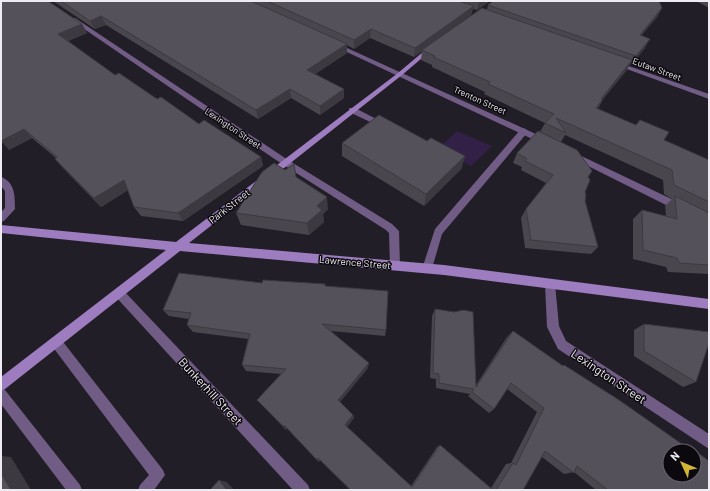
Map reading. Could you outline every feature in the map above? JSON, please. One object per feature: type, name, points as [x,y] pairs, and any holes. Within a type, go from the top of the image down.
[{"type":"main road","name":"Park Street","points":[[1,385],[285,162],[400,74],[435,45]]},
{"type":"main road","name":"Lawrence Street","points":[[1,228],[106,240],[427,269],[709,304]]},
{"type":"street","name":"Lexington Street","points":[[63,12],[285,162],[394,231],[395,266]]},
{"type":"street","name":"Trenton Street","points":[[328,41],[560,148],[688,212]]},
{"type":"street","name":"Eutaw Street","points":[[605,60],[709,97]]},
{"type":"street","points":[[352,110],[392,129]]},
{"type":"street","points":[[427,269],[438,232],[524,131]]},
{"type":"street","points":[[1,180],[10,190],[10,209],[1,218]]},
{"type":"street","name":"Lexington Street","points":[[550,284],[553,327],[562,345],[709,442]]},
{"type":"street","name":"Bunkerhill Street","points":[[119,292],[303,490]]},
{"type":"street","points":[[56,342],[158,475],[144,490]]},
{"type":"street","points":[[1,394],[75,490]]},
{"type":"shaded area","points":[[457,131],[492,146],[471,166],[438,149]]},
{"type":"building","points":[[1,1],[48,1],[82,24],[58,34],[115,75],[119,73],[157,99],[161,97],[199,124],[204,120],[261,157],[178,213],[134,207],[124,180],[94,198],[55,159],[57,157],[24,129],[1,141]]},
{"type":"building","points":[[61,1],[251,1],[347,44],[307,70],[344,89],[320,106],[290,89],[256,110],[101,16],[90,21]]},
{"type":"building","points":[[267,1],[459,1],[474,6],[415,48],[371,29],[354,40]]},
{"type":"building","points":[[493,1],[659,1],[662,8],[640,35],[650,39],[636,56],[488,5]]},
{"type":"building","points":[[482,8],[632,60],[601,99],[603,99],[596,108],[636,125],[640,120],[669,132],[664,140],[709,160],[709,202],[674,185],[672,170],[556,118],[566,133],[545,123],[554,114],[488,84],[490,82],[433,57],[435,56],[422,50]]},
{"type":"building","points":[[379,115],[427,141],[431,138],[465,156],[426,194],[342,143]]},
{"type":"building","points":[[538,131],[577,150],[592,171],[588,177],[590,180],[585,192],[585,201],[598,247],[531,240],[526,209],[553,175],[525,161],[527,159],[517,153]]},
{"type":"building","points":[[274,163],[285,170],[294,164],[296,177],[327,197],[317,206],[322,210],[307,223],[236,213],[262,172]]},
{"type":"building","points":[[675,196],[709,213],[709,265],[679,263],[677,258],[643,250],[642,210],[677,219]]},
{"type":"building","points":[[179,273],[262,283],[263,280],[325,284],[325,286],[388,291],[386,330],[322,324],[369,363],[338,400],[353,415],[345,425],[412,487],[440,445],[493,490],[351,490],[318,458],[317,460],[284,425],[283,426],[257,400],[286,369],[242,365],[250,334],[187,325],[191,313],[163,310]]},
{"type":"building","points":[[435,309],[454,312],[464,310],[473,312],[476,387],[513,331],[563,366],[564,365],[619,400],[680,443],[662,443],[662,483],[702,483],[702,456],[709,461],[709,490],[608,490],[577,466],[574,473],[545,451],[523,490],[496,490],[513,463],[516,465],[544,408],[511,383],[494,409],[472,392],[474,389],[439,383],[439,374],[433,373]]},
{"type":"building","points":[[644,324],[709,332],[709,343],[696,382],[644,351]]},
{"type":"building","points":[[1,473],[11,490],[1,490]]},
{"type":"building","points":[[219,480],[227,490],[210,490]]}]
